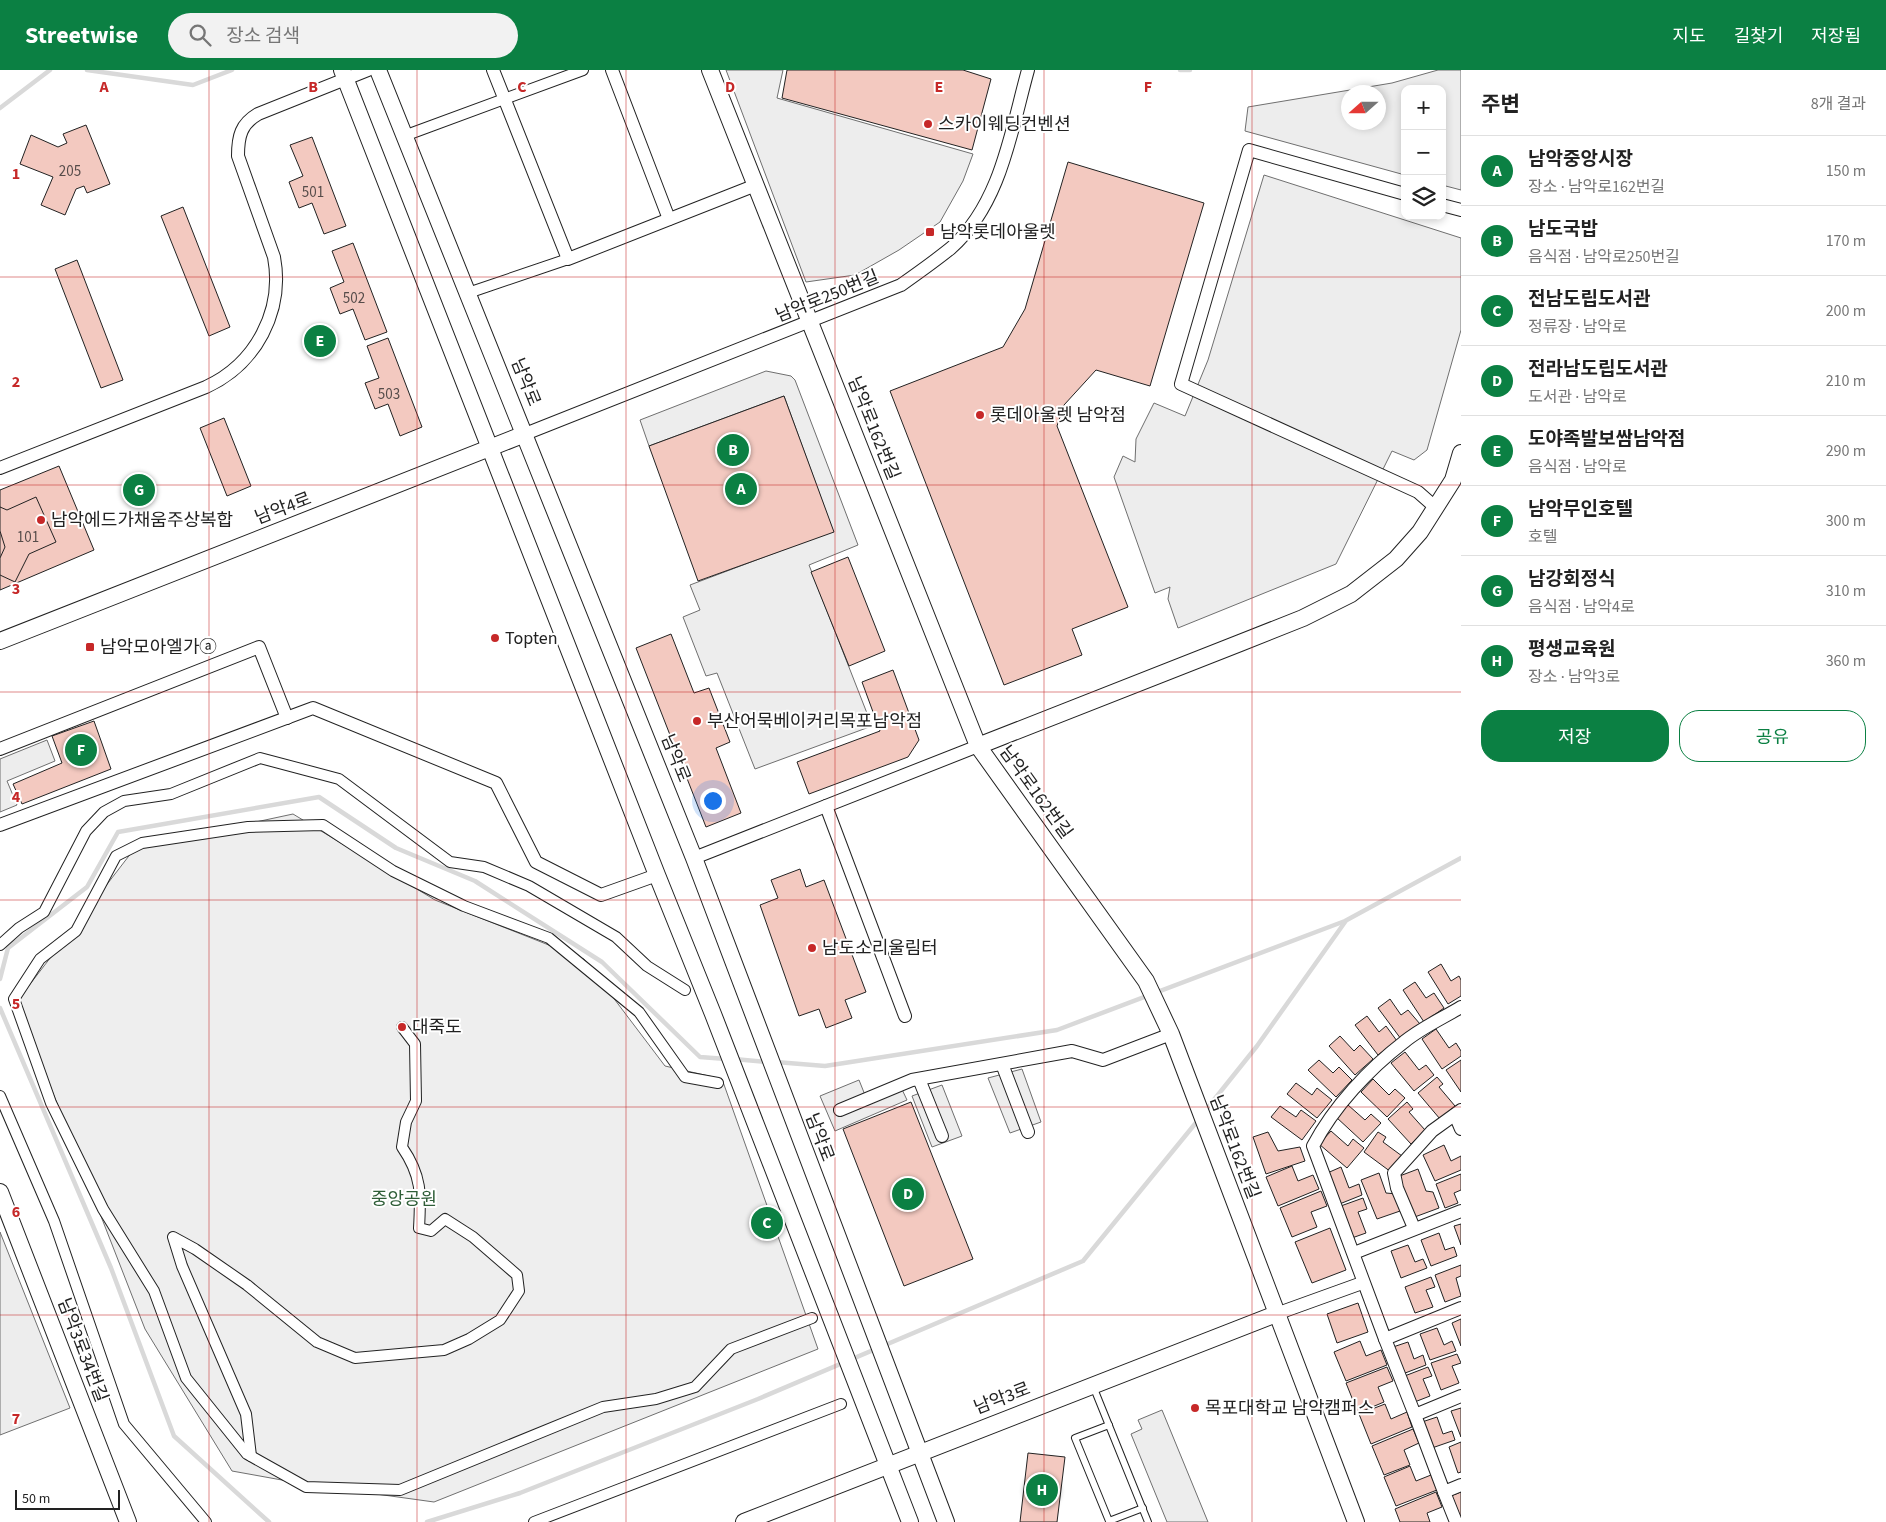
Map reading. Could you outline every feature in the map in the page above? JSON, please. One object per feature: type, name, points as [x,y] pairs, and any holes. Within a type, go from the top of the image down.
[{"type":"street","points":[[0,468],[226,378],[249,355],[270,316],[277,293],[278,274],[274,257],[238,156],[238,138],[249,119],[258,114],[344,75],[368,70]]},
{"type":"street","name":"남악로","points":[[378,70],[694,858],[946,1522]]},
{"type":"street","points":[[493,70],[568,259]]},
{"type":"street","points":[[404,136],[582,70]]},
{"type":"street","points":[[612,70],[669,219]]},
{"type":"street","name":"남악로162번길","points":[[710,70],[978,746],[1146,980],[1187,1078],[1356,1522]]},
{"type":"street","name":"남악로250번길","points":[[525,434],[810,323],[901,285],[952,247],[982,210],[999,173],[1028,71]]},
{"type":"street","points":[[344,75],[740,1082],[910,1522]]},
{"type":"street","points":[[1401,193],[1249,150],[1181,384],[1418,492],[1435,507]]},
{"type":"street","points":[[468,293],[568,259],[756,185]]},
{"type":"street","points":[[1446,206],[1461,210]]},
{"type":"street","name":"남악4로","points":[[0,641],[525,434]]},
{"type":"street","points":[[694,858],[1240,643],[1302,618],[1351,594],[1396,559],[1420,532],[1452,480],[1461,453]]},
{"type":"street","points":[[0,749],[259,648],[287,718]]},
{"type":"street","points":[[0,825],[313,708],[496,784],[536,862],[601,895],[657,875]]},
{"type":"street","points":[[0,945],[19,928],[44,912],[86,831],[104,812],[124,801],[171,794],[260,758],[339,779],[450,862],[484,867],[529,886],[616,937],[647,966],[685,990]]},
{"type":"street","points":[[826,806],[905,1016]]},
{"type":"street","points":[[718,1083],[685,1077],[639,1012],[549,938],[464,906],[393,871],[323,825],[248,827],[152,841],[142,843],[116,856],[76,931],[40,959],[14,999],[51,1103],[103,1209],[154,1291],[186,1378],[251,1456],[306,1487],[400,1490],[603,1407],[656,1399],[695,1387],[731,1349],[812,1318]]},
{"type":"street","points":[[1456,1522],[1362,1283],[1354,1253],[1313,1146],[1326,1122],[1363,1081],[1405,1041],[1461,1007]]},
{"type":"street","points":[[251,1456],[246,1414],[182,1266],[173,1237],[195,1249],[247,1285],[317,1342],[355,1358],[444,1350],[469,1339],[500,1320],[519,1291],[517,1275],[473,1238],[445,1219],[431,1230],[419,1228],[421,1187],[413,1162],[402,1146],[406,1122],[416,1101],[415,1044],[402,1026]]},
{"type":"street","points":[[840,1110],[919,1079],[1072,1051],[1104,1060],[1168,1029]]},
{"type":"street","points":[[1002,1064],[1028,1132]]},
{"type":"street","points":[[919,1079],[942,1136]]},
{"type":"street","points":[[0,1096],[54,1221],[124,1424],[206,1522]]},
{"type":"street","points":[[1414,1228],[1397,1188],[1394,1173],[1432,1131],[1458,1113],[1461,1129]]},
{"type":"street","name":"남악3로34번길","points":[[0,1192],[128,1522]]},
{"type":"street","points":[[1354,1253],[1461,1210]]},
{"type":"street","points":[[1276,1314],[1362,1283]]},
{"type":"street","points":[[1385,1339],[1461,1308]]},
{"type":"street","name":"남악3로","points":[[744,1522],[1276,1314]]},
{"type":"street","points":[[1415,1415],[1461,1396]]},
{"type":"street","points":[[534,1522],[841,1404]]},
{"type":"street","points":[[1444,1492],[1461,1485]]},
{"type":"lane","points":[[1092,1385],[1148,1522]]},
{"type":"lane","points":[[1108,1425],[1075,1438],[1109,1521],[1143,1508]]},
{"type":"green space","name":"중앙공원","points":[[293,814],[435,900],[584,959],[665,1066],[722,1079],[818,1349],[434,1502],[304,1484],[232,1471],[145,1329],[17,1001],[135,848]]},
{"type":"shaded area","points":[[726,70],[783,70],[777,98],[973,154],[963,181],[940,222],[899,250],[855,275],[806,282]]},
{"type":"shaded area","points":[[1438,70],[1461,70],[1461,190],[1446,186],[1446,85],[1401,85],[1401,174],[1245,131],[1248,107],[1341,92],[1341,130],[1386,130],[1386,85],[1380,85]]},
{"type":"shaded area","points":[[1264,175],[1461,238],[1461,330],[1427,450],[1414,460],[1392,451],[1336,564],[1178,628],[1168,599],[1170,587],[1155,593],[1114,477],[1123,456],[1135,462],[1136,439],[1154,403],[1185,416],[1208,360]]},
{"type":"shaded area","points":[[766,371],[791,376],[795,380],[858,545],[809,565],[872,726],[755,769],[717,673],[706,676],[683,617],[700,610],[690,585],[833,531],[784,396],[649,446],[640,420]]},
{"type":"shaded area","points":[[47,740],[55,761],[7,781],[17,805],[0,812],[0,759]]},
{"type":"shaded area","points":[[1022,1069],[1041,1122],[1010,1133],[988,1078]]},
{"type":"shaded area","points":[[859,1080],[865,1095],[898,1081],[907,1100],[835,1131],[820,1096]]},
{"type":"shaded area","points":[[942,1085],[962,1136],[932,1147],[912,1096]]},
{"type":"shaded area","points":[[0,1232],[70,1408],[0,1435]]},
{"type":"shaded area","points":[[1162,1410],[1208,1522],[1167,1522],[1131,1434],[1142,1429],[1138,1420]]},
{"type":"building","name":"스카이웨딩컨벤션","points":[[787,70],[963,70],[991,79],[972,150],[782,98]]},
{"type":"building","points":[[86,125],[110,184],[87,193],[84,186],[76,189],[65,215],[41,205],[53,177],[20,164],[31,135],[58,147],[67,143],[63,134]]},
{"type":"building","points":[[312,137],[346,226],[324,234],[312,203],[299,208],[289,182],[303,176],[290,145]]},
{"type":"building","name":"롯데아울렛 남악점","points":[[1068,162],[1204,203],[1150,386],[1096,370],[1064,405],[1057,426],[1128,607],[1072,629],[1082,655],[1004,685],[890,391],[1003,347],[1025,309]]},
{"type":"building","points":[[183,207],[230,327],[209,336],[161,216]]},
{"type":"building","points":[[353,243],[387,332],[365,340],[353,309],[340,314],[330,288],[344,282],[332,251]]},
{"type":"building","points":[[77,260],[123,380],[101,388],[55,269]]},
{"type":"building","points":[[388,338],[422,427],[400,436],[388,404],[375,409],[365,383],[379,378],[367,346]]},
{"type":"building","points":[[784,396],[834,532],[698,581],[649,446]]},
{"type":"building","points":[[224,418],[251,486],[227,496],[200,428]]},
{"type":"building","name":"남악에드가채움주상복합","points":[[59,466],[94,550],[0,590],[0,490]]},
{"type":"building","points":[[36,497],[56,542],[29,554],[15,582],[0,575],[0,558],[5,547],[0,531],[0,507],[7,510]]},
{"type":"building","points":[[848,557],[885,651],[849,666],[811,572]]},
{"type":"building","points":[[671,634],[694,693],[709,688],[730,742],[716,748],[741,813],[706,827],[636,648]]},
{"type":"building","points":[[893,670],[919,740],[908,757],[809,794],[797,762],[880,731],[862,682]]},
{"type":"building","points":[[94,721],[111,769],[22,804],[13,784],[62,763],[52,736]]},
{"type":"building","name":"남도소리울림터","points":[[800,869],[806,887],[824,880],[866,992],[845,1000],[852,1018],[826,1028],[819,1009],[799,1016],[760,905],[778,898],[771,880]]},
{"type":"building","points":[[1441,964],[1451,981],[1459,976],[1461,980],[1461,996],[1448,1004],[1428,972]]},
{"type":"building","points":[[1415,982],[1426,998],[1434,993],[1444,1008],[1424,1022],[1403,990]]},
{"type":"building","points":[[1390,999],[1401,1015],[1408,1010],[1420,1024],[1401,1039],[1378,1008]]},
{"type":"building","points":[[1367,1016],[1379,1032],[1386,1026],[1397,1041],[1378,1055],[1355,1025]]},
{"type":"building","points":[[1436,1029],[1449,1048],[1456,1043],[1461,1051],[1461,1056],[1442,1069],[1422,1039]]},
{"type":"building","points":[[1340,1036],[1354,1051],[1360,1045],[1373,1059],[1355,1075],[1329,1046]]},
{"type":"building","points":[[1405,1052],[1419,1070],[1426,1065],[1434,1075],[1414,1091],[1391,1063]]},
{"type":"building","points":[[1319,1060],[1333,1073],[1339,1067],[1352,1080],[1336,1097],[1308,1070]]},
{"type":"building","points":[[1461,1060],[1461,1092],[1446,1070]]},
{"type":"building","points":[[1437,1077],[1443,1084],[1439,1087],[1455,1106],[1440,1119],[1418,1093]]},
{"type":"building","points":[[1373,1079],[1389,1095],[1395,1089],[1405,1098],[1387,1117],[1361,1092]]},
{"type":"building","points":[[1296,1083],[1312,1095],[1317,1088],[1332,1100],[1317,1118],[1287,1094]]},
{"type":"building","points":[[911,1102],[973,1259],[904,1286],[843,1129]]},
{"type":"building","points":[[1407,1102],[1413,1109],[1409,1112],[1425,1130],[1411,1144],[1388,1119]]},
{"type":"building","points":[[1348,1105],[1365,1120],[1371,1114],[1381,1123],[1363,1142],[1336,1117]]},
{"type":"building","points":[[1280,1106],[1296,1117],[1301,1110],[1316,1121],[1302,1140],[1271,1117]]},
{"type":"building","points":[[1331,1131],[1348,1146],[1353,1139],[1364,1148],[1347,1168],[1319,1144]]},
{"type":"building","points":[[1268,1132],[1278,1151],[1300,1147],[1305,1161],[1266,1174],[1253,1137]]},
{"type":"building","points":[[1378,1132],[1386,1137],[1383,1142],[1402,1156],[1391,1172],[1364,1152]]},
{"type":"building","points":[[1444,1145],[1451,1161],[1461,1156],[1461,1170],[1435,1181],[1423,1155]]},
{"type":"building","points":[[1292,1166],[1298,1181],[1313,1175],[1319,1189],[1278,1206],[1266,1177]]},
{"type":"building","points":[[1341,1167],[1349,1188],[1359,1184],[1362,1195],[1337,1205],[1325,1174]]},
{"type":"building","points":[[1418,1169],[1426,1191],[1433,1192],[1439,1208],[1412,1218],[1397,1177]]},
{"type":"building","points":[[1379,1173],[1386,1193],[1397,1194],[1403,1210],[1377,1219],[1361,1180]]},
{"type":"building","points":[[1461,1174],[1461,1190],[1454,1193],[1458,1203],[1445,1208],[1436,1184]]},
{"type":"building","points":[[1321,1191],[1327,1206],[1311,1212],[1317,1227],[1292,1237],[1280,1208]]},
{"type":"building","points":[[1363,1198],[1367,1209],[1358,1212],[1366,1233],[1349,1239],[1338,1207]]},
{"type":"building","points":[[1461,1224],[1461,1245],[1454,1226]]},
{"type":"building","points":[[1330,1228],[1346,1270],[1312,1283],[1295,1242]]},
{"type":"building","points":[[1439,1233],[1445,1250],[1454,1247],[1457,1256],[1431,1266],[1421,1240]]},
{"type":"building","points":[[1408,1245],[1415,1262],[1423,1259],[1427,1268],[1401,1278],[1391,1251]]},
{"type":"building","points":[[1461,1265],[1461,1276],[1456,1278],[1461,1296],[1445,1302],[1435,1275]]},
{"type":"building","points":[[1431,1277],[1435,1287],[1426,1290],[1433,1307],[1415,1313],[1405,1287]]},
{"type":"building","points":[[1358,1303],[1368,1332],[1337,1343],[1327,1314]]},
{"type":"building","points":[[1461,1319],[1461,1346],[1452,1323]]},
{"type":"building","points":[[1437,1328],[1444,1345],[1452,1341],[1456,1351],[1430,1360],[1420,1334]]},
{"type":"building","points":[[1360,1341],[1366,1356],[1381,1350],[1387,1365],[1346,1381],[1334,1352]]},
{"type":"building","points":[[1408,1342],[1414,1359],[1423,1355],[1426,1365],[1400,1375],[1390,1348]]},
{"type":"building","points":[[1457,1354],[1461,1363],[1452,1366],[1459,1383],[1441,1390],[1431,1363]]},
{"type":"building","points":[[1387,1367],[1393,1381],[1378,1387],[1384,1402],[1358,1413],[1346,1383]]},
{"type":"building","points":[[1428,1367],[1432,1376],[1423,1379],[1430,1396],[1412,1403],[1402,1377]]},
{"type":"building","points":[[1385,1404],[1391,1419],[1407,1412],[1412,1427],[1371,1444],[1359,1414]]},
{"type":"building","points":[[1461,1408],[1461,1437],[1451,1411]]},
{"type":"building","points":[[1437,1417],[1443,1434],[1452,1431],[1455,1440],[1429,1449],[1419,1423]]},
{"type":"building","points":[[1413,1429],[1419,1443],[1404,1450],[1410,1465],[1384,1475],[1372,1446]]},
{"type":"building","points":[[1461,1442],[1461,1472],[1458,1473],[1449,1447]]},
{"type":"building","points":[[1028,1453],[1065,1457],[1057,1522],[1020,1522]]},
{"type":"building","points":[[1410,1466],[1416,1481],[1431,1475],[1437,1490],[1396,1506],[1384,1477]]},
{"type":"building","points":[[1436,1492],[1442,1507],[1427,1513],[1430,1522],[1400,1522],[1395,1509]]},
{"type":"building","points":[[1461,1492],[1461,1522],[1448,1497]]},
{"type":"waterway","points":[[0,108],[50,70]]},
{"type":"waterway","points":[[87,70],[193,85],[232,70]]},
{"type":"waterway","points":[[1180,70],[1190,70]]},
{"type":"waterway","points":[[0,979],[8,948],[87,887],[118,832],[319,797],[396,848],[475,881],[602,962],[700,1057],[726,1059]]},
{"type":"waterway","points":[[776,1062],[825,1066],[1057,1030],[1345,921],[1461,858]]},
{"type":"waterway","points":[[1205,1111],[1257,1046],[1345,922]]},
{"type":"waterway","points":[[0,1008],[111,1268],[174,1436],[269,1522]]},
{"type":"waterway","points":[[734,1059],[766,1062]]},
{"type":"waterway","points":[[427,1522],[520,1493],[758,1399],[1083,1261],[1199,1119]]},
{"type":"place","name":"스카이웨딩컨벤션","points":[[928,124]]},
{"type":"place","name":"남악롯데아울렛","points":[[930,232]]},
{"type":"place","name":"도야족발보쌈남악점","points":[[320,341]]},
{"type":"place","name":"롯데아울렛 남악점","points":[[980,415]]},
{"type":"place","name":"남도국밥","points":[[733,450]]},
{"type":"place","name":"남악중앙시장","points":[[741,489]]},
{"type":"place","name":"남강회정식","points":[[139,490]]},
{"type":"place","name":"남악에드가채움주상복합","points":[[41,520]]},
{"type":"place","name":"Topten","points":[[495,638]]},
{"type":"place","name":"남악모아엘가ⓐ","points":[[90,647]]},
{"type":"place","name":"부산어묵베이커리목포남악점","points":[[697,721]]},
{"type":"place","name":"남악무인호텔","points":[[81,750]]},
{"type":"place","name":"남도소리울림터","points":[[812,948]]},
{"type":"place","name":"대죽도","points":[[402,1027]]},
{"type":"place","name":"전라남도립도서관","points":[[908,1194]]},
{"type":"place","name":"전남도립도서관","points":[[767,1223]]},
{"type":"place","name":"목포대학교 남악캠퍼스","points":[[1195,1408]]},
{"type":"place","name":"평생교육원","points":[[1042,1490]]}]
